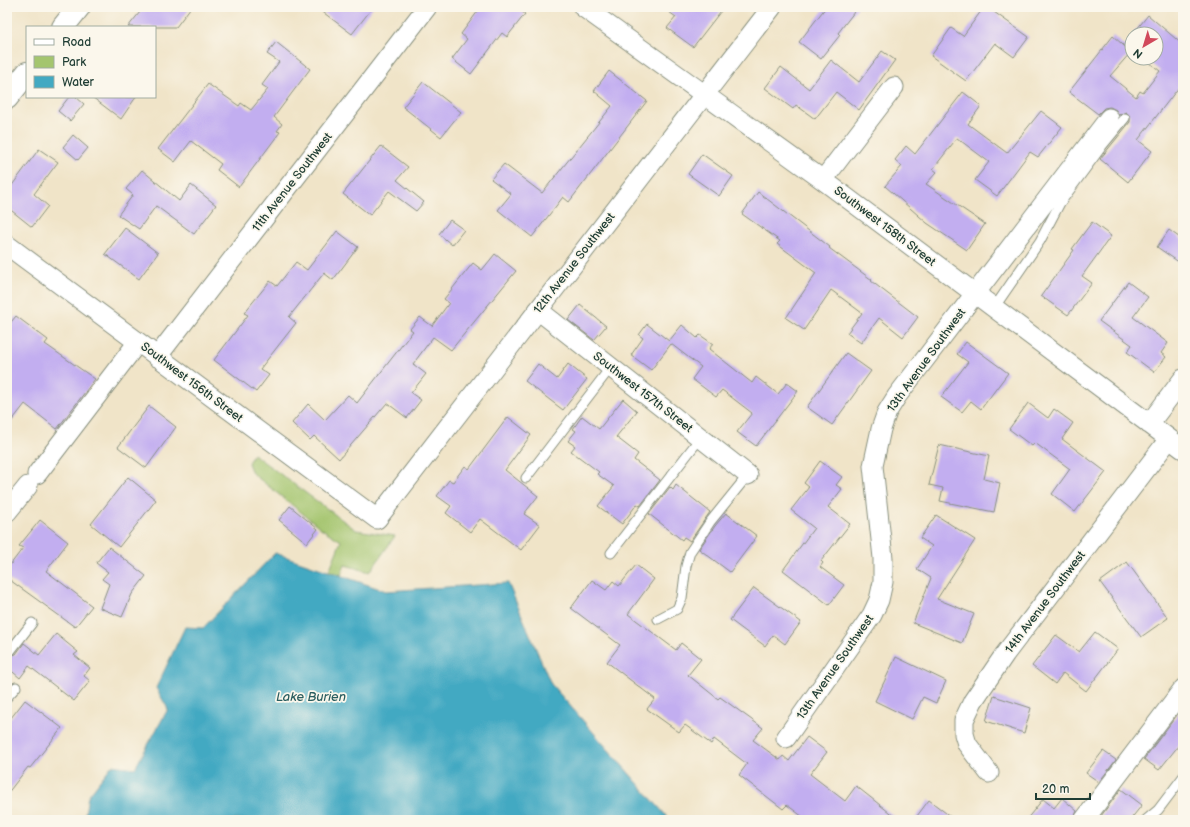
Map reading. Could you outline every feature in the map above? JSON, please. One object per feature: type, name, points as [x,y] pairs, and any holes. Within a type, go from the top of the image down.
[{"type":"street","points":[[64,26],[79,7]]},
{"type":"street","name":"11th Avenue Southwest","points":[[157,356],[427,7]]},
{"type":"street","name":"12th Avenue Southwest","points":[[377,519],[772,7]]},
{"type":"street","name":"Southwest 158th Street","points":[[591,9],[705,95],[823,180],[975,293],[1176,444]]},
{"type":"street","points":[[7,98],[26,74]]},
{"type":"street","points":[[823,180],[894,87]]},
{"type":"street","name":"13th Avenue Southwest","points":[[786,738],[872,615],[879,600],[883,582],[883,558],[873,466],[880,429],[887,412],[897,396],[975,293],[1117,118]]},
{"type":"street","name":"Southwest 156th Street","points":[[7,245],[377,519]]},
{"type":"street","name":"Southwest 157th Street","points":[[538,310],[748,475]]},
{"type":"street","points":[[7,512],[138,342]]},
{"type":"street","points":[[1149,424],[1183,379]]},
{"type":"street","name":"14th Avenue Southwest","points":[[989,773],[967,744],[964,734],[964,720],[972,701],[1005,654],[1176,444]]},
{"type":"street","points":[[1084,820],[1183,688]]},
{"type":"lane","points":[[994,308],[1040,241],[1060,203],[1102,146],[1117,118]]},
{"type":"lane","points":[[526,478],[611,367]]},
{"type":"lane","points":[[611,553],[700,437]]},
{"type":"lane","points":[[658,619],[677,609],[682,598],[686,566],[690,552],[710,522],[748,475]]},
{"type":"lane","points":[[7,647],[11,650],[32,622]]},
{"type":"lane","points":[[7,697],[16,687]]},
{"type":"lane","points":[[1146,820],[1158,810],[1183,777]]},
{"type":"green space","points":[[253,454],[356,530],[395,536],[370,572],[345,565],[341,575],[329,571],[341,541],[322,529],[252,473],[248,463]]},
{"type":"water","name":"Lake Burien","points":[[275,553],[386,591],[508,583],[551,684],[670,820],[84,820],[88,796],[112,765],[135,768],[168,709],[156,688],[185,627],[203,628]]},
{"type":"building","points":[[144,7],[191,7],[176,27],[129,26]]},
{"type":"building","points":[[316,7],[373,7],[352,34]]},
{"type":"building","points":[[481,7],[515,7],[525,14],[507,37],[502,33],[471,74],[452,59],[467,39],[461,34]]},
{"type":"building","points":[[662,7],[724,7],[693,47],[667,28],[676,17]]},
{"type":"building","points":[[826,7],[858,7],[838,33],[840,35],[821,59],[799,42]]},
{"type":"building","points":[[984,7],[987,7],[1029,37],[1014,57],[995,43],[966,81],[931,56],[951,28],[963,36]]},
{"type":"building","points":[[1148,15],[1161,26],[1139,26]]},
{"type":"building","points":[[1164,29],[1183,45],[1183,82],[1138,140],[1152,151],[1128,182],[1100,159],[1130,122],[1130,116],[1126,112],[1119,115],[1116,110],[1110,107],[1104,108],[1098,114],[1069,92],[1113,36],[1124,46],[1124,60],[1110,76],[1136,97],[1140,91],[1143,93],[1160,71],[1154,66],[1164,66]]},
{"type":"building","points":[[276,42],[310,69],[274,117],[282,124],[277,131],[280,132],[239,187],[217,170],[221,164],[191,141],[175,162],[158,149],[208,84],[239,106],[241,103],[251,110],[268,89],[262,85],[279,62],[267,54]]},
{"type":"building","points":[[882,51],[895,60],[859,110],[836,92],[815,119],[796,105],[793,109],[765,88],[781,67],[809,89],[831,60],[859,82]]},
{"type":"building","points":[[609,71],[647,101],[569,202],[563,197],[532,237],[498,210],[511,194],[491,179],[504,164],[542,193],[612,106],[594,91]]},
{"type":"building","points":[[423,82],[461,112],[441,137],[403,107]]},
{"type":"building","points":[[963,92],[981,106],[968,124],[1007,153],[1041,111],[1062,127],[1038,157],[1030,152],[997,196],[975,180],[989,162],[957,138],[933,169],[937,172],[926,184],[985,224],[967,250],[927,223],[885,186],[902,166],[895,160],[906,146],[915,154]]},
{"type":"building","points":[[68,98],[77,98],[84,104],[70,121],[58,111]]},
{"type":"building","points":[[93,98],[135,98],[121,119]]},
{"type":"building","points":[[73,135],[88,148],[78,160],[63,147]]},
{"type":"building","points":[[381,146],[408,167],[397,180],[424,202],[416,211],[389,191],[370,215],[343,194]]},
{"type":"building","points":[[39,149],[58,162],[34,194],[48,206],[32,227],[7,207],[7,192]]},
{"type":"building","points":[[702,154],[733,176],[719,196],[688,174]]},
{"type":"building","points":[[142,170],[179,201],[191,185],[216,205],[194,234],[156,206],[139,229],[118,215],[133,195],[126,189]]},
{"type":"building","points":[[758,192],[918,317],[903,337],[879,318],[861,343],[847,333],[862,313],[831,290],[804,330],[786,318],[816,273],[777,244],[780,241],[742,214]]},
{"type":"building","points":[[450,220],[464,230],[452,245],[439,234]]},
{"type":"building","points":[[1092,222],[1111,236],[1082,276],[1092,283],[1068,315],[1041,296]]},
{"type":"building","points":[[125,228],[158,253],[139,279],[105,254]]},
{"type":"building","points":[[1169,230],[1183,240],[1183,265],[1157,247]]},
{"type":"building","points":[[337,231],[358,247],[333,280],[324,273],[289,317],[296,323],[260,369],[269,375],[256,392],[214,360],[248,315],[244,313],[270,281],[277,286],[296,262],[307,270]]},
{"type":"building","points":[[495,254],[516,271],[451,350],[433,337],[413,364],[426,374],[411,393],[421,400],[407,418],[387,403],[339,459],[314,436],[310,440],[292,423],[308,404],[325,420],[348,395],[357,403],[413,331],[410,329],[420,317],[432,326],[449,303],[444,299],[473,263],[482,270]]},
{"type":"building","points":[[1128,282],[1148,297],[1133,317],[1168,343],[1161,353],[1166,357],[1154,372],[1127,352],[1132,345],[1099,321]]},
{"type":"building","points":[[580,305],[606,326],[594,340],[568,320]]},
{"type":"building","points":[[16,316],[48,340],[45,344],[95,379],[57,429],[25,404],[7,427],[7,327]]},
{"type":"building","points":[[647,324],[669,341],[682,325],[697,338],[700,335],[713,344],[709,349],[752,383],[756,377],[778,394],[787,383],[798,391],[756,446],[737,432],[752,413],[722,390],[716,397],[692,379],[701,367],[671,344],[651,370],[631,355],[643,338],[639,335]]},
{"type":"building","points":[[966,342],[1008,373],[981,409],[971,401],[962,412],[941,397],[968,362],[957,354]]},
{"type":"building","points":[[846,353],[871,371],[832,425],[807,407]]},
{"type":"building","points":[[538,364],[557,379],[568,364],[587,379],[563,410],[525,381]]},
{"type":"building","points":[[623,399],[637,411],[616,437],[638,454],[634,460],[660,480],[640,506],[637,504],[622,524],[598,506],[614,486],[597,474],[599,472],[571,451],[575,446],[568,441],[576,431],[573,429],[582,416],[599,429]]},
{"type":"building","points":[[1028,403],[1048,418],[1054,409],[1073,423],[1062,439],[1106,472],[1075,512],[1052,494],[1070,469],[1035,443],[1032,446],[1009,429]]},
{"type":"building","points":[[149,406],[176,427],[146,468],[118,447]]},
{"type":"building","points":[[508,417],[531,435],[505,470],[538,496],[524,514],[540,525],[521,550],[480,519],[470,532],[446,513],[451,506],[437,496],[449,480],[453,482],[465,466],[469,469]]},
{"type":"building","points":[[939,445],[989,456],[984,479],[1000,483],[994,512],[940,501],[943,488],[929,485]]},
{"type":"building","points":[[820,461],[842,477],[836,485],[842,489],[828,507],[850,524],[821,561],[823,563],[820,567],[844,585],[829,605],[783,570],[814,528],[791,510],[809,487],[804,483]]},
{"type":"building","points":[[128,477],[156,500],[119,547],[91,524]]},
{"type":"building","points":[[676,485],[710,512],[690,541],[684,537],[682,540],[649,514],[670,487],[673,490]]},
{"type":"building","points":[[290,506],[318,529],[307,543],[279,520]]},
{"type":"building","points":[[726,513],[757,536],[730,572],[699,549]]},
{"type":"building","points":[[936,515],[975,540],[937,599],[974,614],[962,643],[913,623],[931,578],[917,569],[932,546],[920,538]]},
{"type":"building","points":[[40,520],[68,542],[46,571],[92,606],[75,627],[7,578],[7,569],[23,548],[19,546]]},
{"type":"building","points":[[109,547],[146,576],[132,594],[122,617],[100,608],[109,584],[102,579],[108,572],[96,563]]},
{"type":"building","points":[[1127,562],[1168,618],[1141,637],[1100,582]]},
{"type":"building","points":[[636,565],[654,579],[628,614],[676,650],[681,643],[701,659],[688,675],[718,699],[720,697],[763,728],[753,740],[780,760],[783,756],[789,761],[807,737],[827,752],[810,774],[845,801],[856,786],[899,820],[807,820],[787,805],[783,809],[739,775],[747,764],[714,739],[711,744],[685,725],[679,732],[647,709],[655,699],[607,662],[620,645],[571,608],[592,580],[606,590],[613,581],[619,586]]},
{"type":"building","points":[[754,588],[801,622],[785,644],[773,635],[765,646],[730,620]]},
{"type":"building","points":[[1095,632],[1118,649],[1086,691],[1063,673],[1055,684],[1032,666],[1056,635],[1079,652]]},
{"type":"building","points":[[56,634],[78,652],[74,655],[90,668],[84,676],[90,681],[74,701],[29,666],[20,678],[7,667],[7,660],[10,656],[16,654],[24,643],[39,655]]},
{"type":"building","points":[[896,657],[946,681],[936,703],[923,697],[912,719],[875,701]]},
{"type":"building","points":[[994,696],[1031,708],[1024,733],[986,721]]},
{"type":"building","points":[[25,700],[62,728],[7,794],[7,723]]},
{"type":"building","points":[[1183,707],[1183,740],[1159,770],[1144,759]]},
{"type":"building","points":[[1103,751],[1116,760],[1099,782],[1086,773]]},
{"type":"building","points":[[1121,789],[1142,805],[1130,820],[1098,820]]},
{"type":"building","points":[[1062,798],[1077,811],[1073,820],[1026,820],[1043,799],[1054,808]]},
{"type":"building","points":[[929,800],[955,820],[914,820]]}]
